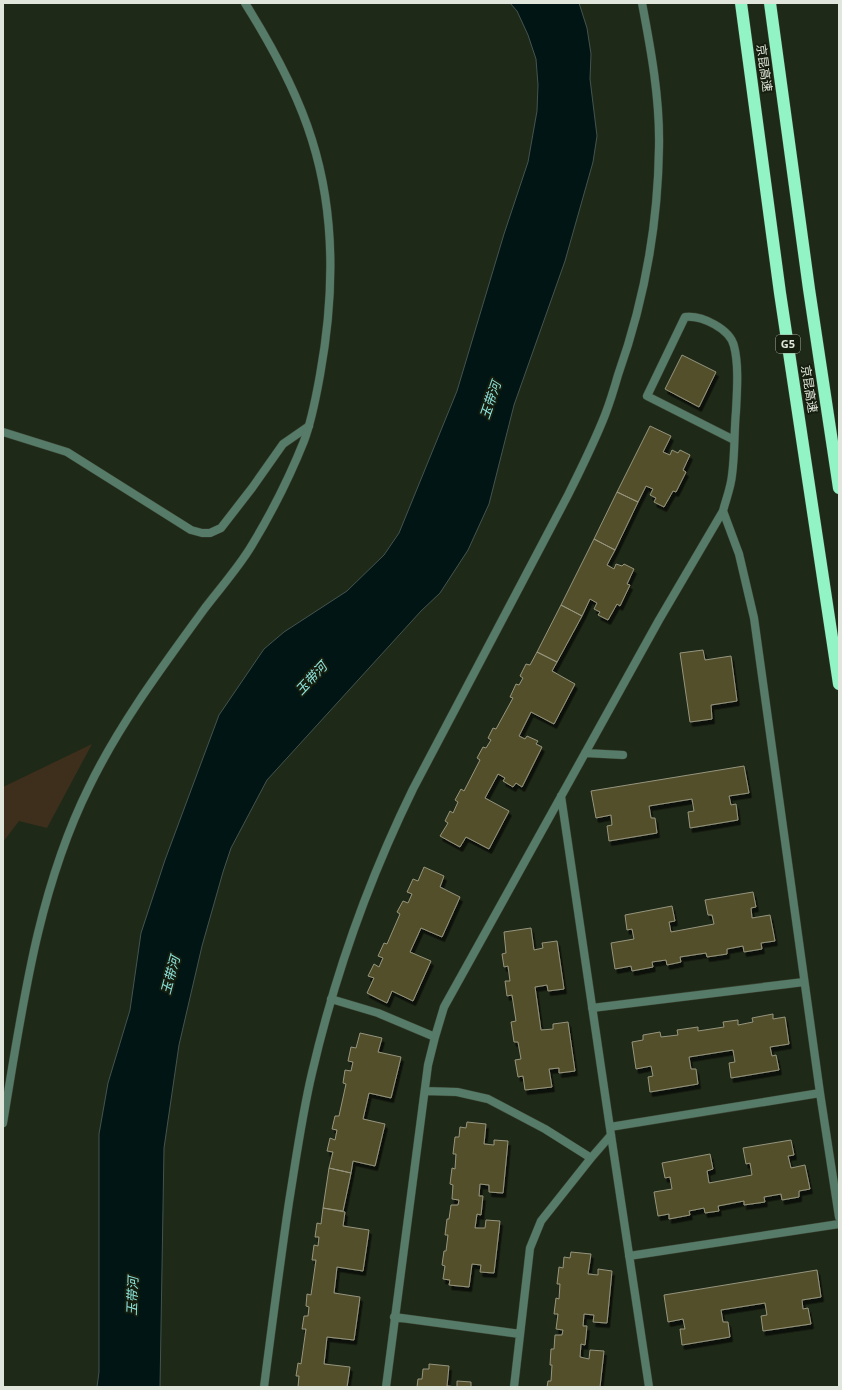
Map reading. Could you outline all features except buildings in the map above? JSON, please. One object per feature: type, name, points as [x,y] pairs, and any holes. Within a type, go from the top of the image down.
[{"type":"highway","name":"京昆高速","points":[[741,3],[780,293],[839,684]]},
{"type":"highway","name":"京昆高速","points":[[770,3],[809,288],[839,488]]},
{"type":"street","points":[[3,1123],[32,959],[54,873],[72,824],[95,776],[129,716],[250,548],[280,494],[304,440],[318,389],[328,322],[330,258],[326,203],[319,163],[306,119],[286,75],[264,33],[245,3]]},
{"type":"street","points":[[264,1387],[298,1146],[312,1074],[332,999],[358,916],[393,830],[568,495],[603,421],[643,292],[648,265],[657,191],[659,146],[658,112],[651,52],[642,3]]},
{"type":"street","points":[[386,1387],[428,1066],[444,1007],[659,620],[723,511],[732,476],[734,440],[737,378],[734,345],[725,332],[704,319],[693,316],[685,317],[648,396],[734,440]]},
{"type":"street","points":[[3,432],[67,452],[191,530],[202,533],[210,533],[221,528],[283,444],[309,426]]},
{"type":"street","points":[[723,511],[739,554],[754,618],[804,982],[839,1218]]},
{"type":"street","points":[[586,753],[623,755]]},
{"type":"street","points":[[561,796],[649,1387]]},
{"type":"street","points":[[592,1008],[804,982]]},
{"type":"street","points":[[332,999],[378,1012],[435,1036]]},
{"type":"street","points":[[425,1091],[458,1092],[488,1099],[545,1129],[591,1158]]},
{"type":"street","points":[[514,1387],[530,1248],[540,1221],[591,1158],[610,1131],[820,1093]]},
{"type":"street","points":[[629,1256],[839,1224]]},
{"type":"street","points":[[394,1317],[520,1334]]},
{"type":"shaded area","points":[[92,744],[47,828],[19,821],[3,842],[3,787]]},
{"type":"water","name":"玉带河","points":[[510,3],[579,3],[587,28],[591,54],[590,79],[597,136],[593,162],[565,261],[514,405],[489,504],[468,550],[440,593],[421,611],[267,780],[231,848],[202,946],[179,1045],[164,1148],[160,1387],[97,1387],[99,1372],[99,1134],[108,1083],[130,1010],[141,933],[165,860],[219,715],[264,649],[284,632],[347,591],[384,555],[399,533],[457,391],[504,234],[528,162],[537,111],[538,85],[536,59],[528,35],[517,11]]}]
